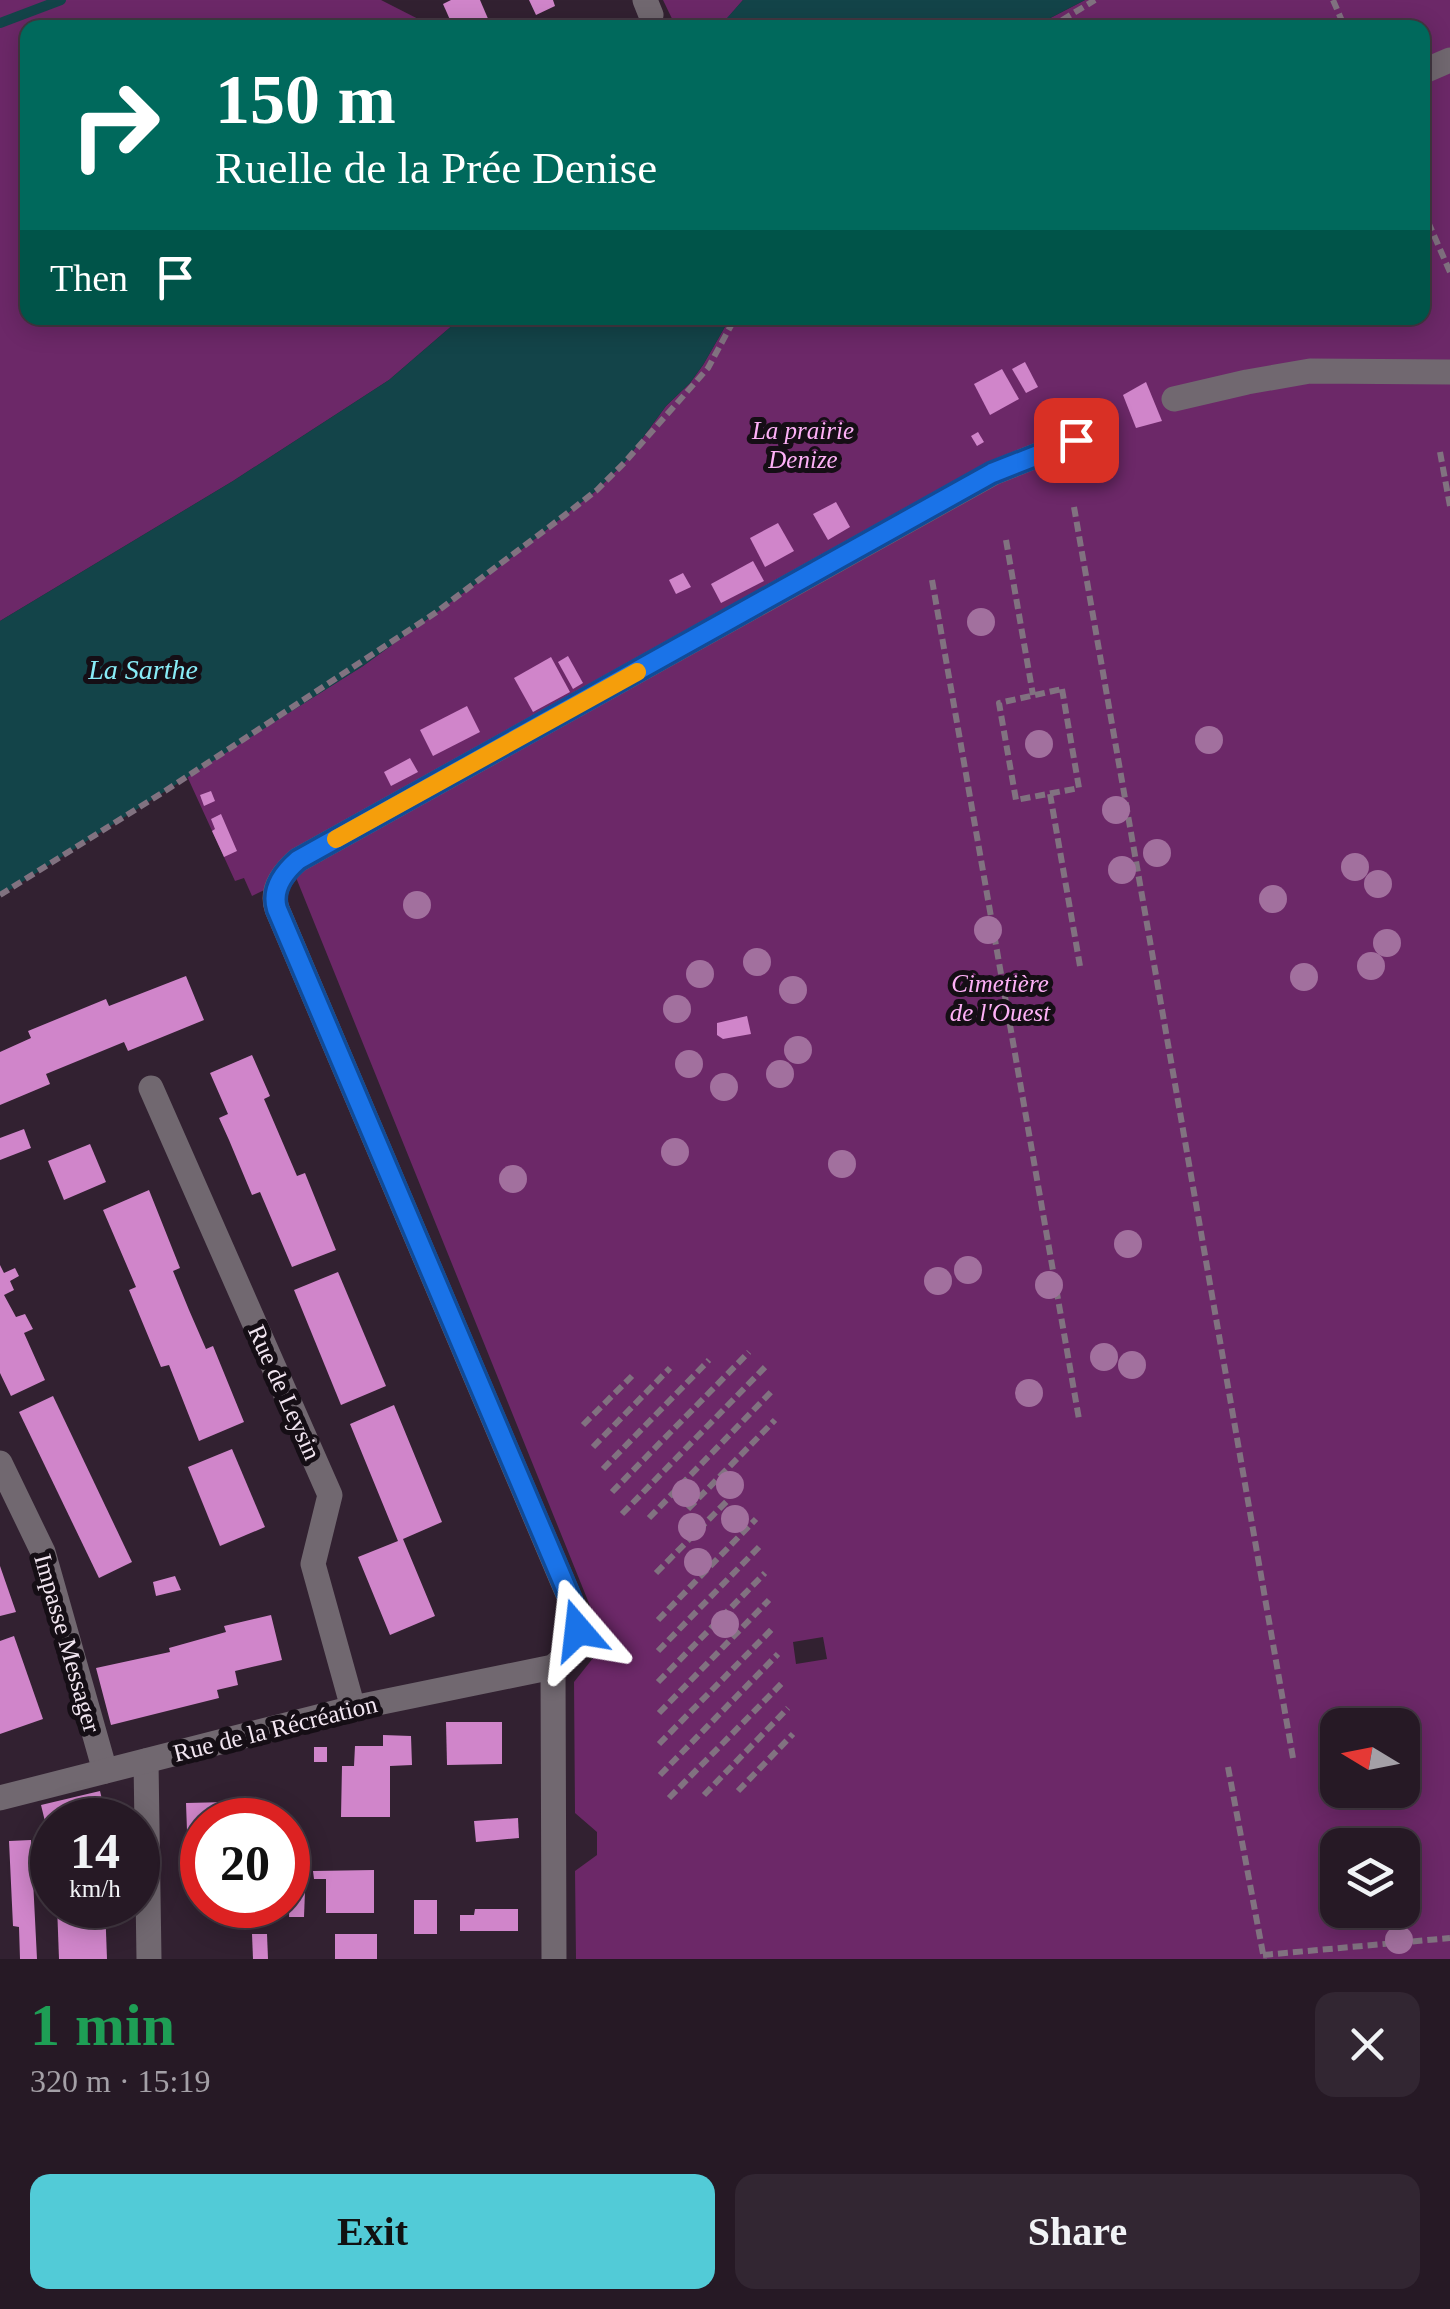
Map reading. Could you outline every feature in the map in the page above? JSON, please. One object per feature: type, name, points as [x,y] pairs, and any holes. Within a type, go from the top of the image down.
[{"type":"street","points":[[1174,400],[1310,371],[1450,372]]},
{"type":"street","points":[[554,1959],[552,1666],[567,1655],[576,1641],[576,1612],[277,909],[274,898],[278,886],[298,860],[992,473],[1076,440]]},
{"type":"street","name":"Rue de Leysin","points":[[151,1088],[330,1495],[313,1564],[353,1708]]},
{"type":"street","name":"Impasse Messager","points":[[0,1463],[43,1552],[106,1771]]},
{"type":"street","name":"Rue de la Récréation","points":[[0,1798],[353,1708],[552,1666]]},
{"type":"street","points":[[146,1761],[149,1959]]},
{"type":"path","points":[[1062,20],[1095,0]]},
{"type":"path","points":[[1430,226],[1450,272]]},
{"type":"path","points":[[0,895],[436,613],[597,490],[708,368],[731,325]]},
{"type":"path","points":[[1440,452],[1450,506]]},
{"type":"path","points":[[1074,507],[1293,1758]]},
{"type":"path","points":[[1006,540],[1033,696]]},
{"type":"path","points":[[932,580],[1079,1419]]},
{"type":"path","points":[[1062,690],[1079,788],[1050,794],[1016,800],[999,702],[1062,690]]},
{"type":"path","points":[[1050,794],[1080,966]]},
{"type":"path","points":[[612,1492],[749,1352]]},
{"type":"path","points":[[603,1469],[709,1360]]},
{"type":"path","points":[[622,1514],[767,1365]]},
{"type":"path","points":[[593,1447],[670,1368]]},
{"type":"path","points":[[583,1425],[632,1376]]},
{"type":"path","points":[[649,1518],[771,1392]]},
{"type":"path","points":[[688,1509],[775,1420]]},
{"type":"path","points":[[656,1573],[728,1500]]},
{"type":"path","points":[[658,1620],[756,1519]]},
{"type":"path","points":[[658,1651],[760,1546]]},
{"type":"path","points":[[658,1682],[765,1573]]},
{"type":"path","points":[[659,1714],[770,1600]]},
{"type":"path","points":[[659,1744],[774,1627]]},
{"type":"path","points":[[660,1775],[778,1654]]},
{"type":"path","points":[[669,1798],[784,1681]]},
{"type":"path","points":[[704,1794],[788,1708]]},
{"type":"path","points":[[738,1791],[793,1734]]},
{"type":"path","points":[[1228,1766],[1263,1957],[1450,1938]]},
{"type":"green space","points":[[0,0],[381,0],[420,20],[20,20],[20,325],[453,325],[389,380],[233,481],[0,621]]},
{"type":"green space","points":[[663,0],[743,0],[726,20],[673,20]]},
{"type":"green space","name":"Cimetière de l'Ouest","points":[[1085,0],[1450,0],[1450,1959],[576,1959],[575,1871],[597,1855],[597,1832],[575,1813],[574,1682],[605,1643],[295,875],[252,896],[244,878],[235,881],[187,776],[363,666],[503,564],[597,490],[625,462],[666,406],[690,383],[726,325],[1430,325],[1430,20],[1046,20]],"holes":[[[823,1637],[827,1659],[796,1664],[793,1642]]]},
{"type":"water","points":[[743,0],[1085,0],[1046,20],[725,20]]},
{"type":"water","name":"La Sarthe","points":[[453,325],[726,325],[690,383],[666,406],[625,462],[597,490],[503,564],[363,666],[0,896],[0,621],[233,481],[389,380]]},
{"type":"building","points":[[451,0],[480,0],[489,20],[450,20],[443,4]]},
{"type":"building","points":[[529,0],[553,0],[555,6],[536,15]]},
{"type":"building","points":[[1025,362],[1038,387],[1026,393],[1012,369]]},
{"type":"building","points":[[1002,369],[1019,399],[990,415],[974,384]]},
{"type":"building","points":[[1146,382],[1162,421],[1136,428],[1123,395]]},
{"type":"building","points":[[978,432],[984,442],[977,446],[971,436]]},
{"type":"building","points":[[836,502],[850,527],[828,540],[813,514]]},
{"type":"building","points":[[778,523],[794,551],[765,567],[750,538]]},
{"type":"building","points":[[753,561],[764,581],[721,603],[711,584]]},
{"type":"building","points":[[683,573],[691,587],[676,594],[669,580]]},
{"type":"building","points":[[568,656],[583,683],[573,689],[558,662]]},
{"type":"building","points":[[551,657],[570,692],[533,712],[514,678]]},
{"type":"building","points":[[467,706],[480,732],[433,756],[420,730]]},
{"type":"building","points":[[410,758],[418,772],[391,786],[384,772]]},
{"type":"building","points":[[211,791],[215,801],[204,806],[200,795]]},
{"type":"building","points":[[221,814],[237,851],[224,857],[211,819]]},
{"type":"building","points":[[186,976],[204,1020],[128,1051],[124,1042],[46,1074],[50,1084],[0,1105],[0,1052],[31,1038],[28,1031],[106,999],[109,1006]]},
{"type":"building","points":[[747,1016],[751,1034],[723,1039],[717,1035],[717,1023]]},
{"type":"building","points":[[252,1055],[270,1096],[264,1099],[297,1176],[305,1173],[336,1250],[292,1267],[260,1192],[252,1195],[219,1118],[228,1114],[210,1073]]},
{"type":"building","points":[[24,1129],[31,1148],[0,1160],[0,1138]]},
{"type":"building","points":[[90,1144],[106,1182],[64,1200],[48,1161]]},
{"type":"building","points":[[149,1190],[180,1268],[173,1271],[206,1349],[213,1346],[244,1422],[199,1441],[169,1365],[161,1367],[129,1290],[136,1287],[103,1210]]},
{"type":"building","points":[[0,1265],[4,1273],[15,1268],[19,1276],[10,1281],[14,1290],[4,1295],[16,1317],[25,1314],[33,1329],[24,1333],[45,1380],[11,1396],[0,1373]]},
{"type":"building","points":[[338,1272],[386,1386],[341,1405],[294,1290]]},
{"type":"building","points":[[53,1396],[132,1562],[99,1578],[19,1412]]},
{"type":"building","points":[[394,1405],[442,1522],[403,1539],[435,1616],[390,1635],[358,1557],[398,1541],[350,1424]]},
{"type":"building","points":[[232,1449],[265,1527],[220,1546],[188,1467]]},
{"type":"building","points":[[0,1566],[16,1612],[0,1616]]},
{"type":"building","points":[[175,1576],[181,1590],[156,1596],[153,1582]]},
{"type":"building","points":[[271,1615],[282,1660],[235,1671],[238,1685],[217,1690],[219,1698],[111,1725],[96,1668],[170,1652],[169,1648],[226,1632],[224,1626]]},
{"type":"building","points":[[14,1636],[43,1719],[0,1734],[0,1641]]},
{"type":"building","points":[[446,1722],[502,1722],[502,1764],[447,1765]]},
{"type":"building","points":[[383,1735],[411,1736],[412,1765],[390,1766],[390,1817],[341,1817],[342,1766],[354,1766],[355,1746],[383,1746]]},
{"type":"building","points":[[314,1747],[327,1747],[327,1762],[314,1762]]},
{"type":"building","points":[[100,1791],[102,1798],[70,1798]]},
{"type":"building","points":[[518,1818],[519,1838],[476,1842],[474,1821]]},
{"type":"building","points":[[30,1840],[30,1928],[35,1928],[37,1959],[20,1959],[19,1927],[13,1926],[9,1841]]},
{"type":"building","points":[[374,1870],[374,1913],[326,1913],[326,1879],[314,1879],[313,1871]]},
{"type":"building","points":[[414,1900],[437,1900],[437,1934],[414,1934]]},
{"type":"building","points":[[475,1909],[518,1909],[518,1931],[460,1931],[460,1915],[474,1915]]},
{"type":"building","points":[[58,1928],[106,1928],[107,1959],[59,1959]]},
{"type":"building","points":[[252,1934],[267,1934],[268,1959],[253,1959]]},
{"type":"building","points":[[335,1934],[377,1934],[377,1959],[335,1959]]},
{"type":"waterway","points":[[0,23],[61,0]]},
{"type":"slow traffic","points":[[336,839],[637,672]]},
{"type":"route","points":[[578,1630],[576,1612],[277,909],[274,898],[278,886],[298,860],[992,473],[1076,440]]},
{"type":"park label","name":"La prairie Denize","points":[[803,444]]}]
